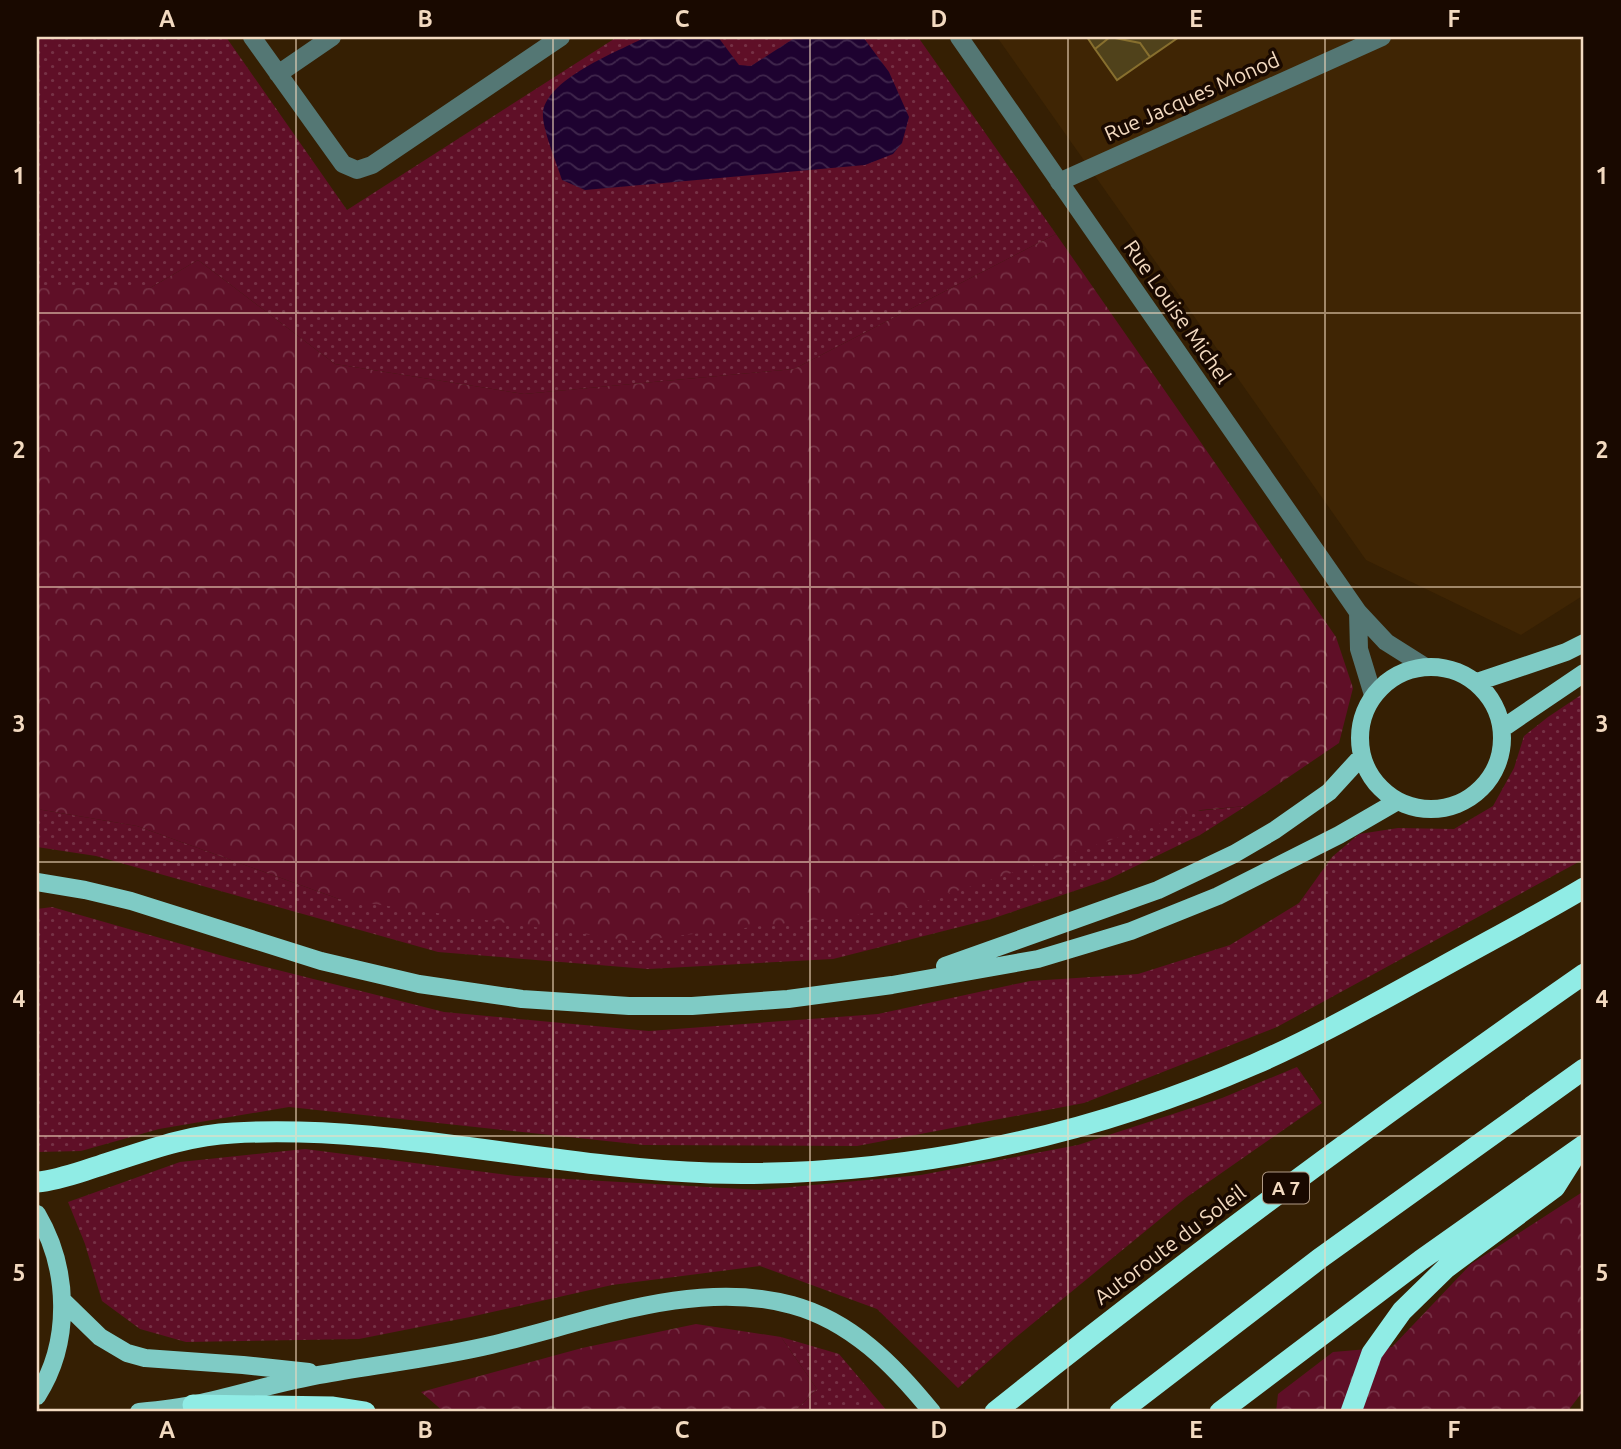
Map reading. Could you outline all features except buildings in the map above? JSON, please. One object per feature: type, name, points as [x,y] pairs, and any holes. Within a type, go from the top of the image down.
[{"type":"highway","points":[[37,1181],[53,1180],[170,1143],[228,1133],[255,1132],[309,1131],[364,1135],[592,1165],[709,1173],[838,1170],[966,1153],[1051,1134],[1126,1112],[1201,1086],[1256,1063],[1367,1008],[1584,888]]},
{"type":"highway","name":"Autoroute du Soleil","points":[[995,1412],[1195,1255],[1584,974]]},
{"type":"highway","points":[[1120,1412],[1319,1259],[1584,1069]]},
{"type":"highway","points":[[1220,1412],[1410,1268],[1582,1147]]},
{"type":"highway","points":[[1350,1412],[1372,1353],[1402,1311],[1446,1268],[1555,1187],[1582,1147]]},
{"type":"highway","points":[[193,1405],[333,1407],[365,1412]]},
{"type":"main road","points":[[1477,682],[1566,652],[1584,643]]},
{"type":"main road","points":[[1424,666],[1452,669],[1477,682],[1494,702],[1503,728],[1501,760],[1485,788],[1458,806],[1427,811],[1396,802],[1375,783],[1361,757],[1360,724],[1373,695],[1397,674],[1424,666]]},
{"type":"main road","points":[[1503,728],[1584,673]]},
{"type":"main road","points":[[892,985],[1038,935],[1157,890],[1234,853],[1275,830],[1329,792],[1361,757]]},
{"type":"main road","points":[[37,883],[85,890],[131,901],[270,947],[333,965],[419,984],[474,993],[629,1006],[692,1006],[788,999],[892,985],[1038,959],[1131,931],[1218,896],[1339,835],[1396,802]]},
{"type":"main road","points":[[37,1214],[56,1257],[62,1300],[57,1348],[37,1396]]},
{"type":"main road","points":[[139,1412],[193,1405],[323,1374],[444,1355],[666,1302],[733,1297],[789,1304],[822,1316],[852,1333],[882,1357],[932,1412]]},
{"type":"main road","points":[[62,1300],[112,1346],[145,1358],[243,1364],[323,1374]]},
{"type":"street","points":[[253,37],[343,164],[357,170],[372,165],[561,37]]},
{"type":"street","points":[[278,74],[332,37]]},
{"type":"street","name":"Rue Louise Michel","points":[[959,37],[1358,612],[1386,642],[1424,666]]},
{"type":"street","name":"Rue Jacques Monod","points":[[1059,182],[1382,37]]},
{"type":"street","points":[[1358,612],[1359,649],[1373,695]]},
{"type":"shaded area","points":[[997,37],[1584,37],[1584,595],[1521,635],[1366,560]]},
{"type":"green space","points":[[37,37],[226,37],[347,210],[617,37],[918,37],[1056,234],[794,369],[524,394],[335,364],[198,260],[150,288],[37,289]]},
{"type":"green space","points":[[1056,234],[1336,637],[1353,688],[1339,743],[1246,806],[1201,810],[900,910],[633,941],[339,899],[137,826],[37,809],[37,288],[150,288],[198,260],[335,364],[524,394],[794,369]]},
{"type":"green space","points":[[1584,693],[1584,859],[1277,1027],[1084,1103],[857,1146],[644,1145],[289,1107],[159,1129],[81,1151],[37,1152],[37,909],[52,907],[230,958],[444,1012],[649,1031],[878,1014],[1030,981],[1138,974],[1230,945],[1299,903],[1332,857],[1359,834],[1398,828],[1454,829],[1493,806],[1514,768],[1524,736]]},
{"type":"green space","points":[[1246,806],[1200,835],[1107,880],[991,919],[833,959],[648,969],[438,952],[96,856],[37,847],[37,809],[137,826],[339,899]]},
{"type":"green space","points":[[1297,1067],[1322,1103],[1187,1197],[958,1388],[877,1309],[760,1266],[612,1285],[359,1339],[186,1342],[140,1329],[102,1301],[85,1244],[68,1202],[180,1162],[305,1149],[515,1176],[760,1190],[921,1175],[1078,1145],[1222,1098]]},
{"type":"green space","points":[[1584,1191],[1584,1390],[1567,1412],[1276,1412],[1278,1394],[1333,1352],[1392,1347],[1471,1264]]},
{"type":"green space","points":[[696,1324],[781,1337],[817,1389],[794,1412],[444,1412],[421,1392],[582,1348]]},
{"type":"green space","points":[[781,1337],[839,1354],[888,1412],[794,1412],[817,1389]]},
{"type":"water","points":[[646,37],[718,37],[739,65],[751,66],[796,37],[863,37],[889,72],[909,117],[902,143],[893,154],[865,165],[585,190],[562,180],[544,124],[545,104],[554,91],[583,69]]}]
